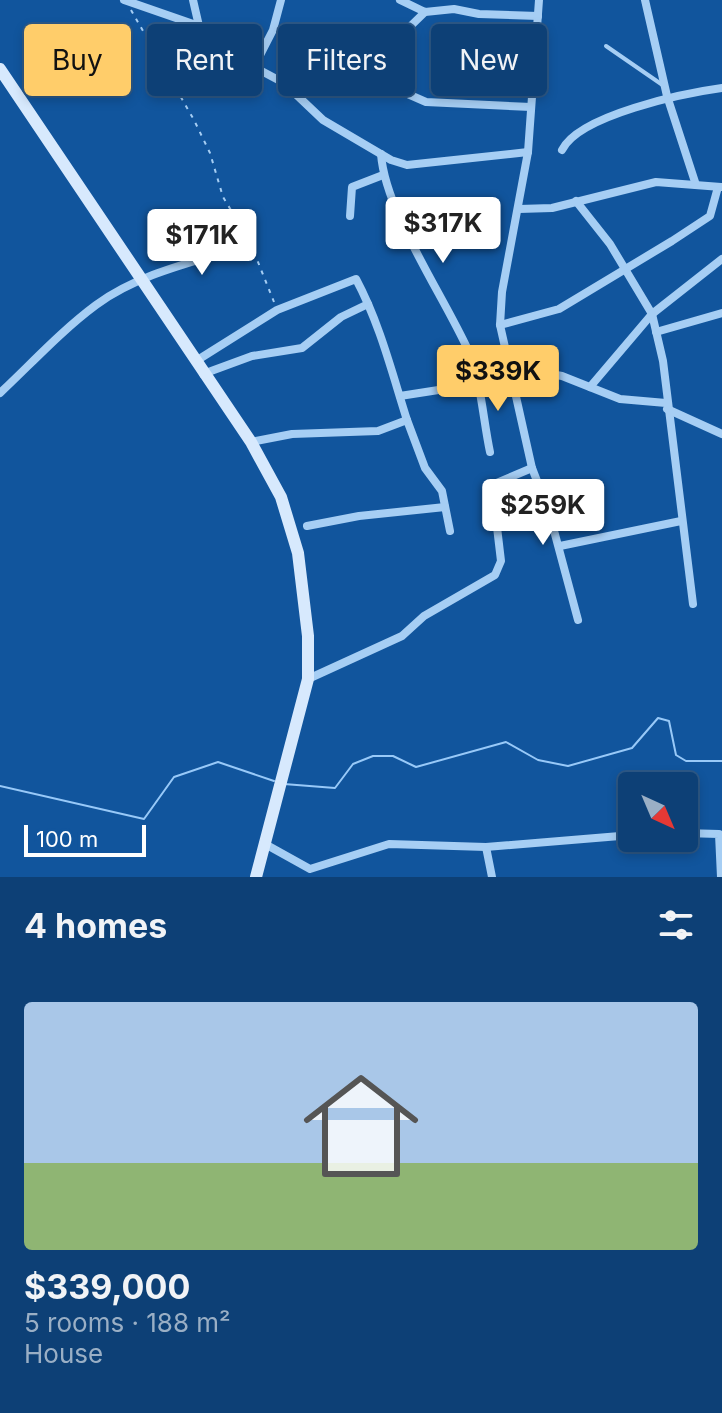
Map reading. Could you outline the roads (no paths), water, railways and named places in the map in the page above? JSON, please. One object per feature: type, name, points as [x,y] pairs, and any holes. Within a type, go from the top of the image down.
[{"type":"main road","points":[[0,69],[251,442],[281,497],[298,553],[306,597],[308,679],[256,877]]},
{"type":"street","points":[[193,0],[199,24]]},
{"type":"street","points":[[262,51],[273,30],[281,0]]},
{"type":"street","points":[[400,0],[425,12],[454,9],[479,14],[538,16]]},
{"type":"street","points":[[539,0],[528,152],[502,292],[500,325],[512,367],[532,468],[560,546],[578,620]]},
{"type":"street","points":[[645,0],[666,91],[696,185]]},
{"type":"street","points":[[125,1],[193,24]]},
{"type":"street","points":[[425,12],[390,46],[394,88],[426,102],[531,107]]},
{"type":"street","points":[[262,71],[284,83],[323,120],[381,154],[407,165],[528,152]]},
{"type":"street","points":[[562,150],[572,135],[666,91],[722,88]]},
{"type":"street","points":[[381,154],[383,175],[469,353],[490,452]]},
{"type":"street","points":[[350,216],[352,187],[383,175]]},
{"type":"street","points":[[500,325],[559,309],[710,216],[720,187],[656,182],[552,208],[519,209]]},
{"type":"street","points":[[576,201],[626,268],[652,314],[663,361],[693,604]]},
{"type":"street","points":[[413,241],[446,223],[481,211]]},
{"type":"street","points":[[0,393],[50,343],[98,303],[142,279],[251,244]]},
{"type":"street","points":[[590,387],[652,314],[722,259]]},
{"type":"street","points":[[196,361],[277,310],[354,278],[385,344],[393,382],[425,468],[442,491],[450,531]]},
{"type":"street","points":[[203,374],[252,356],[302,348],[341,317],[368,304]]},
{"type":"street","points":[[656,332],[722,313]]},
{"type":"street","points":[[400,396],[476,381],[512,367],[562,376],[620,399],[667,406],[722,434]]},
{"type":"street","points":[[251,442],[292,434],[378,431],[407,420]]},
{"type":"street","points":[[308,679],[402,636],[424,616],[495,575],[501,561],[492,485],[532,468]]},
{"type":"street","points":[[307,526],[359,516],[445,507]]},
{"type":"street","points":[[560,546],[681,521]]},
{"type":"street","points":[[698,833],[719,834],[721,877]]},
{"type":"street","points":[[265,844],[310,869],[389,844],[486,847],[618,836]]},
{"type":"street","points":[[486,847],[492,877]]},
{"type":"lane","points":[[606,46],[666,91]]},
{"type":"waterway","points":[[284,784],[335,788],[353,764],[373,756],[393,756],[416,767],[506,742],[538,760],[568,766],[632,748],[658,718],[669,721],[676,755],[686,761],[722,761]]},
{"type":"waterway","points":[[0,786],[144,819],[174,777],[218,762],[274,781]]}]
